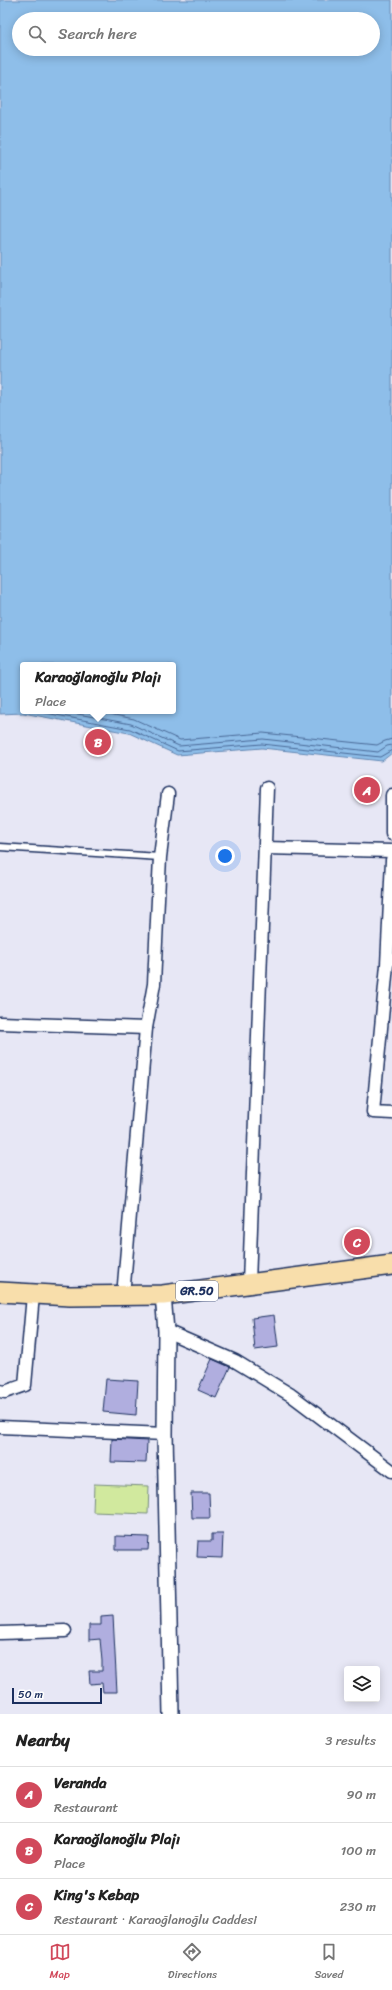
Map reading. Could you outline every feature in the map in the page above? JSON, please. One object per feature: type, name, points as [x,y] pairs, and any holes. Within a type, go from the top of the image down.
[{"type":"main road","name":"GR.50","points":[[0,1292],[33,1295],[163,1295],[392,1265]]},
{"type":"street","points":[[249,1283],[267,788]]},
{"type":"street","points":[[123,1296],[146,1028],[154,984],[160,857],[168,794]]},
{"type":"street","points":[[392,795],[392,834]]},
{"type":"street","points":[[265,848],[392,852]]},
{"type":"street","points":[[392,860],[387,965],[373,1112],[392,1113]]},
{"type":"street","points":[[0,1023],[146,1028]]},
{"type":"street","points":[[0,1391],[5,1392],[26,1385],[33,1295]]},
{"type":"street","points":[[163,1295],[166,1331],[165,1434],[171,1714]]},
{"type":"street","points":[[166,1331],[235,1361],[291,1395],[392,1471]]},
{"type":"street","points":[[0,1427],[165,1434]]},
{"type":"street","points":[[0,1633],[65,1631]]},
{"type":"lane","points":[[0,847],[160,857]]},
{"type":"green space","points":[[94,1484],[149,1486],[148,1514],[93,1512]]},
{"type":"water","points":[[0,0],[392,0],[392,753],[382,761],[262,748],[177,755],[129,733],[28,714],[176,714],[176,662],[20,662],[20,713],[0,714]]},
{"type":"building","points":[[274,1315],[278,1347],[255,1350],[252,1318]]},
{"type":"building","points":[[212,1359],[230,1367],[216,1398],[198,1390]]},
{"type":"building","points":[[106,1379],[138,1381],[136,1415],[103,1412]]},
{"type":"building","points":[[112,1439],[147,1441],[146,1463],[111,1462]]},
{"type":"building","points":[[191,1493],[209,1493],[210,1518],[192,1518]]},
{"type":"building","points":[[212,1534],[223,1534],[222,1558],[197,1557],[198,1541],[212,1541]]},
{"type":"building","points":[[116,1536],[149,1537],[148,1550],[116,1550]]},
{"type":"building","points":[[113,1616],[117,1692],[103,1692],[102,1683],[90,1684],[89,1671],[102,1671],[102,1661],[100,1639],[89,1640],[89,1625],[101,1625],[101,1617]]},
{"type":"place","name":"Karaoğlanoğlu Plajı","points":[[98,742]]},
{"type":"place","name":"Veranda","points":[[367,790]]},
{"type":"place","name":"King's Kebap","points":[[357,1242]]}]
